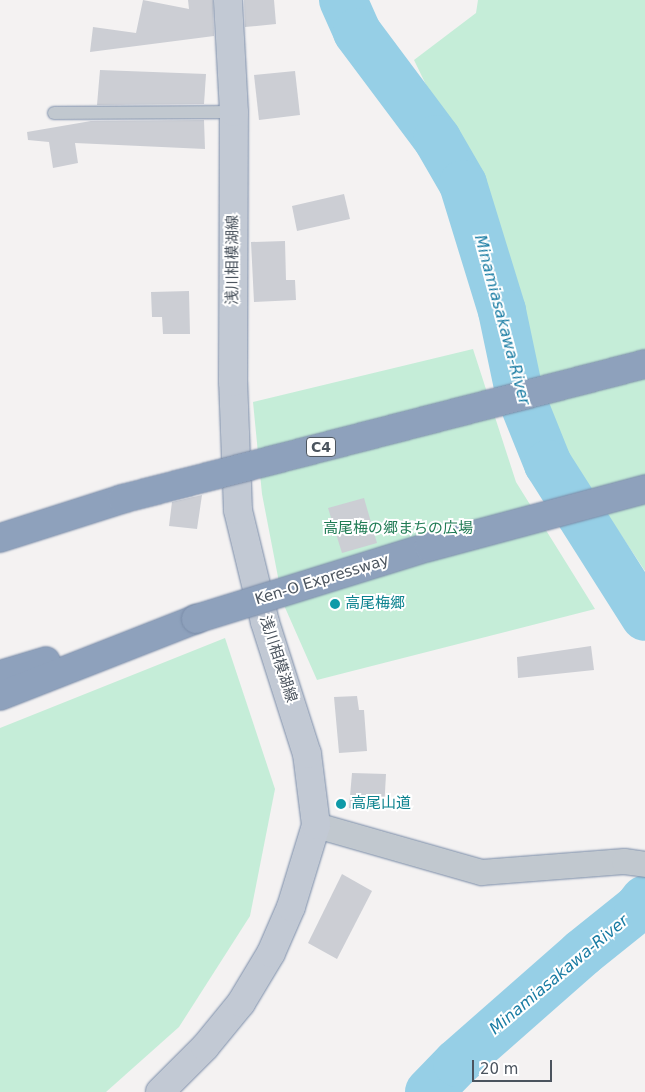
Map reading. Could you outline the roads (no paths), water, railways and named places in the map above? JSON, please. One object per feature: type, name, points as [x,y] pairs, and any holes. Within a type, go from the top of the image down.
[{"type":"highway","name":"C4","points":[[0,538],[122,499],[645,364]]},
{"type":"highway","name":"Ken-O Expressway","points":[[0,675],[196,619],[429,547],[645,489]]},
{"type":"highway","points":[[0,531],[122,499]]},
{"type":"highway","points":[[0,696],[196,619]]},
{"type":"main road","name":"浅川相模湖線","points":[[160,1092],[205,1047],[241,1003],[266,961],[291,907],[316,825],[307,754],[265,622],[238,510],[233,382],[234,112],[228,0]]},
{"type":"street","points":[[316,825],[481,872],[586,863],[642,864]]},
{"type":"lane","points":[[54,113],[234,112]]},
{"type":"waterway","name":"Minamiasakawa-River","points":[[343,0],[357,32],[437,139],[463,184],[502,311],[519,392],[548,464],[645,617]]},
{"type":"waterway","name":"Minamiasakawa-River","points":[[429,1092],[457,1063],[582,953],[638,908],[645,899]]},
{"type":"place","name":"高尾梅郷","points":[[335,604]]},
{"type":"place","name":"高尾山道","points":[[341,804]]},
{"type":"park label","name":"高尾梅の郷まちの広場","points":[[398,529]]}]
